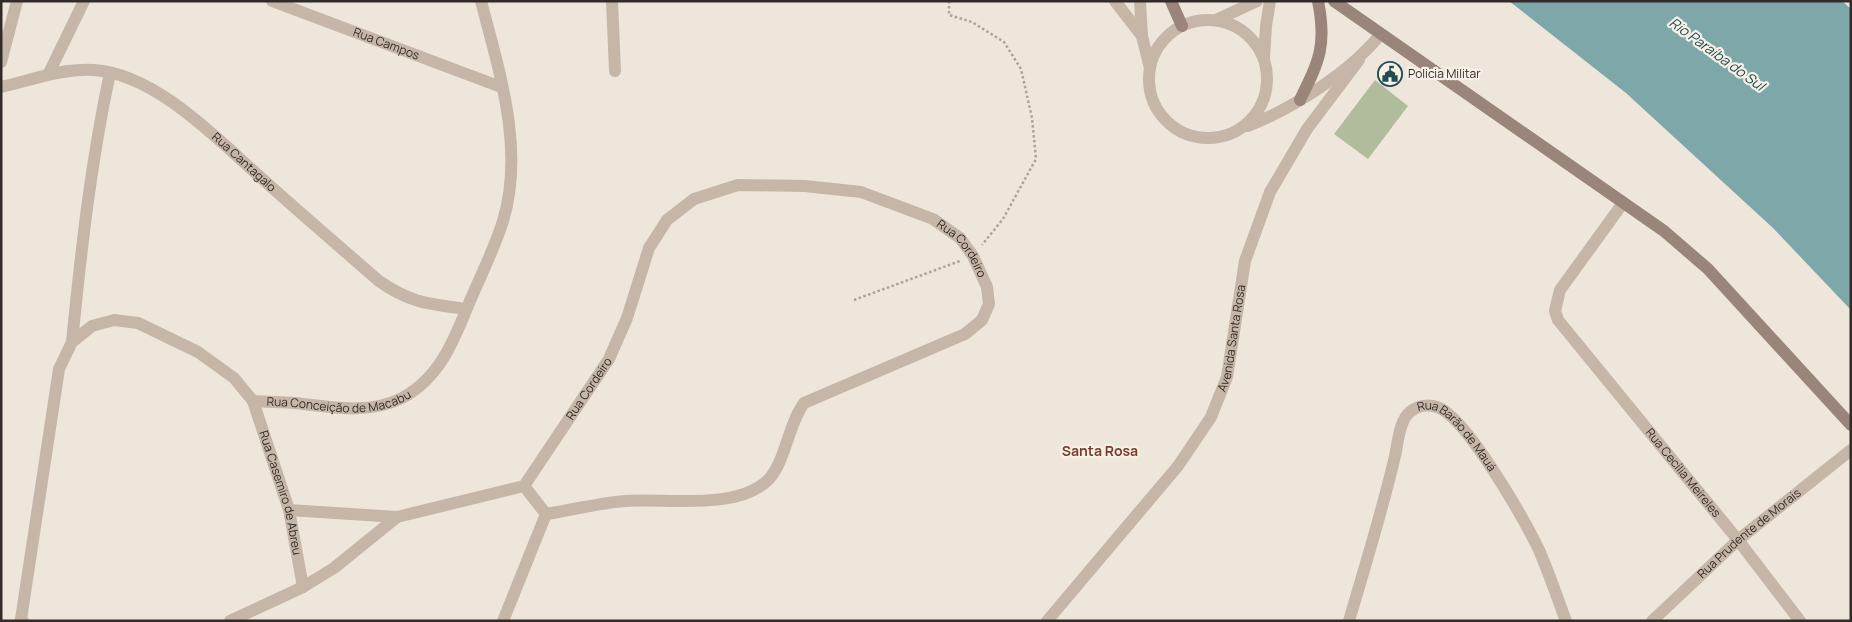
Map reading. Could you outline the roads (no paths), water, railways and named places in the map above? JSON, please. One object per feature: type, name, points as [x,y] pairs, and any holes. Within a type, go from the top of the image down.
[{"type":"main road","points":[[1171,1],[1182,26]]},
{"type":"main road","points":[[1300,100],[1317,64],[1322,45],[1322,22],[1318,1]]},
{"type":"main road","points":[[1334,1],[1664,231],[1708,269],[1851,425]]},
{"type":"street","points":[[1,62],[17,1]]},
{"type":"street","points":[[49,73],[84,1]]},
{"type":"street","name":"Rua Campos","points":[[272,1],[501,87]]},
{"type":"street","points":[[612,1],[615,71]]},
{"type":"street","points":[[1115,1],[1142,36]]},
{"type":"street","points":[[1140,1],[1142,36],[1150,68],[1150,88],[1156,107],[1168,123],[1184,134],[1204,139],[1224,137],[1241,128],[1276,115],[1365,53]]},
{"type":"street","points":[[1216,20],[1258,1]]},
{"type":"street","points":[[1241,128],[1255,115],[1264,98],[1267,79],[1264,60],[1266,26],[1270,1]]},
{"type":"street","name":"Rua Conceição de Macabu","points":[[19,620],[60,369],[72,342],[92,326],[114,320],[138,323],[198,352],[234,378],[253,401],[294,403],[334,410],[370,408],[402,398],[426,382],[450,350],[503,220],[512,174],[510,128],[485,4]]},
{"type":"street","points":[[1150,68],[1161,43],[1182,26],[1199,21],[1216,20],[1232,25],[1246,34],[1257,46],[1264,60]]},
{"type":"street","name":"Avenida Santa Rosa","points":[[1047,621],[1178,466],[1211,417],[1227,377],[1245,261],[1270,192],[1307,129],[1380,34]]},
{"type":"street","name":"Rua Cantagalo","points":[[1,87],[49,73],[93,70],[110,73],[144,84],[190,116],[379,282],[399,295],[423,303],[466,309]]},
{"type":"street","points":[[72,342],[82,240],[98,126],[110,73]]},
{"type":"street","name":"Rua Cordeiro","points":[[524,486],[608,359],[627,318],[649,248],[667,220],[694,199],[738,185],[805,186],[861,192],[933,219],[960,238],[973,256],[987,287],[989,304],[982,320],[965,334],[804,403],[794,416],[780,460],[770,478],[754,491],[735,498],[622,501],[546,514]]},
{"type":"street","name":"Rua Cecília Meireles","points":[[1623,203],[1560,290],[1555,311],[1563,329],[1738,540],[1800,621]]},
{"type":"street","name":"Rua Casemiro de Abreu","points":[[253,401],[289,510],[303,587]]},
{"type":"street","name":"Rua Barão de Mauá","points":[[1349,621],[1388,486],[1402,425],[1410,411],[1424,405],[1438,407],[1455,419],[1514,502],[1539,551],[1566,621]]},
{"type":"street","name":"Rua Prudente de Morais","points":[[1652,621],[1738,540],[1851,450]]},
{"type":"street","points":[[289,510],[397,517],[524,486],[546,514],[503,621]]},
{"type":"street","points":[[230,621],[303,587],[334,568],[397,517]]},
{"type":"water","name":"Rio Paraíba do Sul","points":[[1509,1],[1842,1],[1851,9],[1851,310],[1773,228],[1626,93]]},
{"type":"place","name":"Policia Militar","points":[[1390,74]]},
{"type":"district","name":"Santa Rosa","points":[[1100,451]]}]
